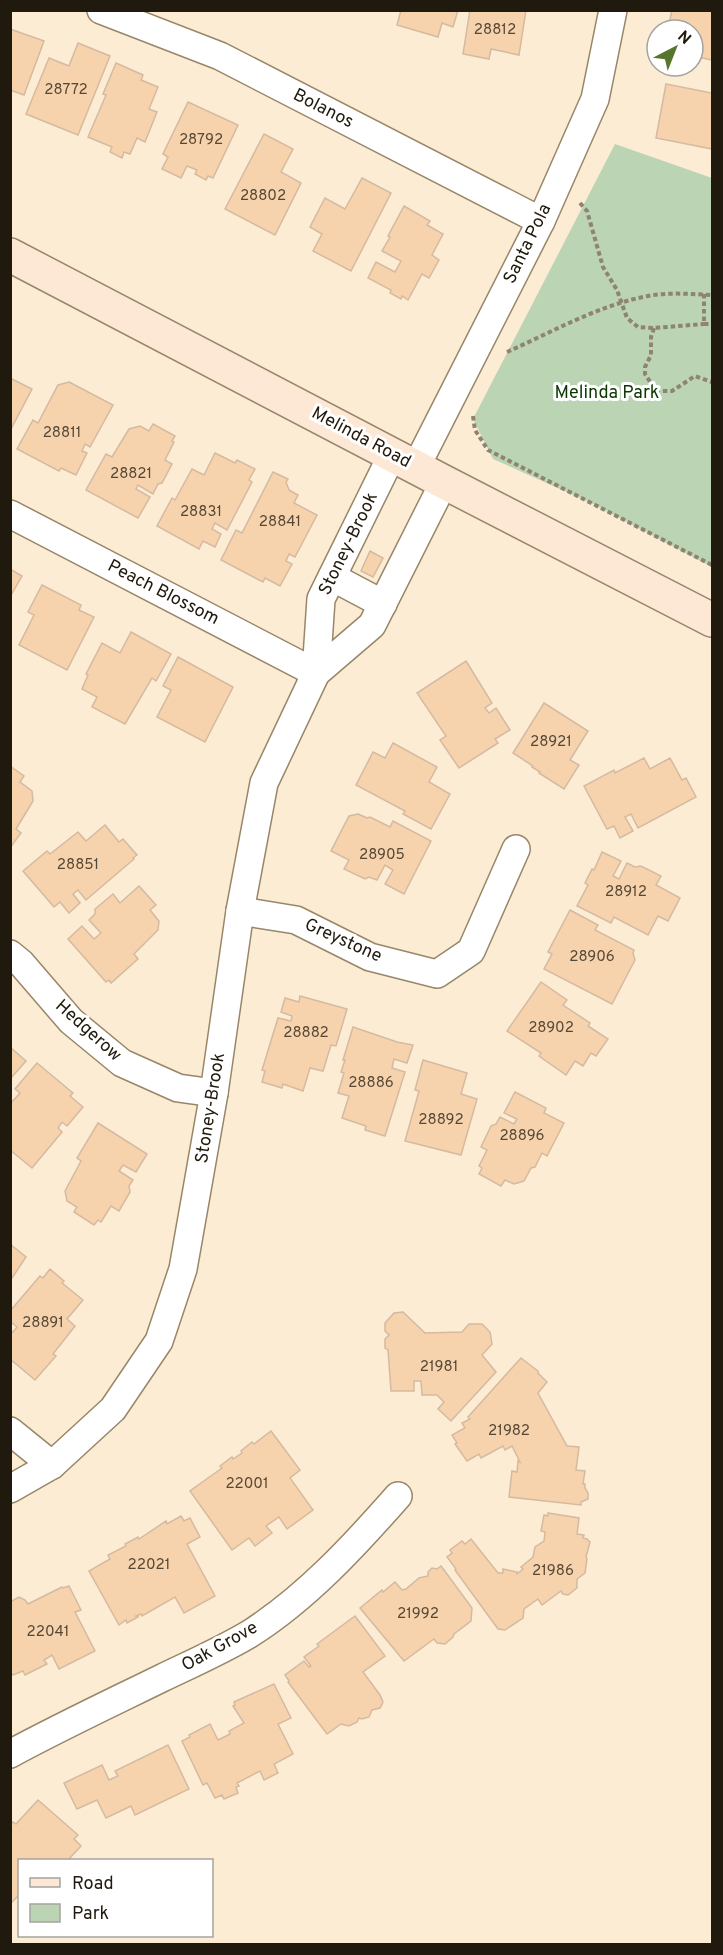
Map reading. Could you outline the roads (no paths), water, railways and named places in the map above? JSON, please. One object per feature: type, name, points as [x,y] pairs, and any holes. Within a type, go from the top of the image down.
[{"type":"main road","name":"Melinda Road","points":[[10,255],[712,620]]},
{"type":"street","name":"Bolanos","points":[[101,10],[220,56],[541,220]]},
{"type":"street","name":"Santa Pola","points":[[404,461],[541,220],[595,99],[613,10]]},
{"type":"street","name":"Stoney-Brook","points":[[10,1489],[52,1465],[113,1409],[159,1341],[183,1269],[214,1093],[240,911],[264,783],[316,673],[321,599],[404,461]]},
{"type":"street","name":"Stoney-Brook","points":[[316,673],[372,626],[444,482]]},
{"type":"street","name":"Peach Blossom","points":[[10,514],[316,673]]},
{"type":"street","points":[[332,578],[383,604]]},
{"type":"street","name":"Greystone","points":[[240,911],[296,920],[370,957],[437,974],[471,951],[516,849]]},
{"type":"street","name":"Hedgerow","points":[[10,954],[21,963],[71,1021],[122,1063],[178,1088],[214,1093]]},
{"type":"street","points":[[10,1431],[52,1465]]},
{"type":"street","name":"Oak Grove","points":[[10,1754],[250,1634],[289,1606],[361,1538],[398,1496]]},
{"type":"park label","name":"Melinda Park","points":[[607,393]]}]
